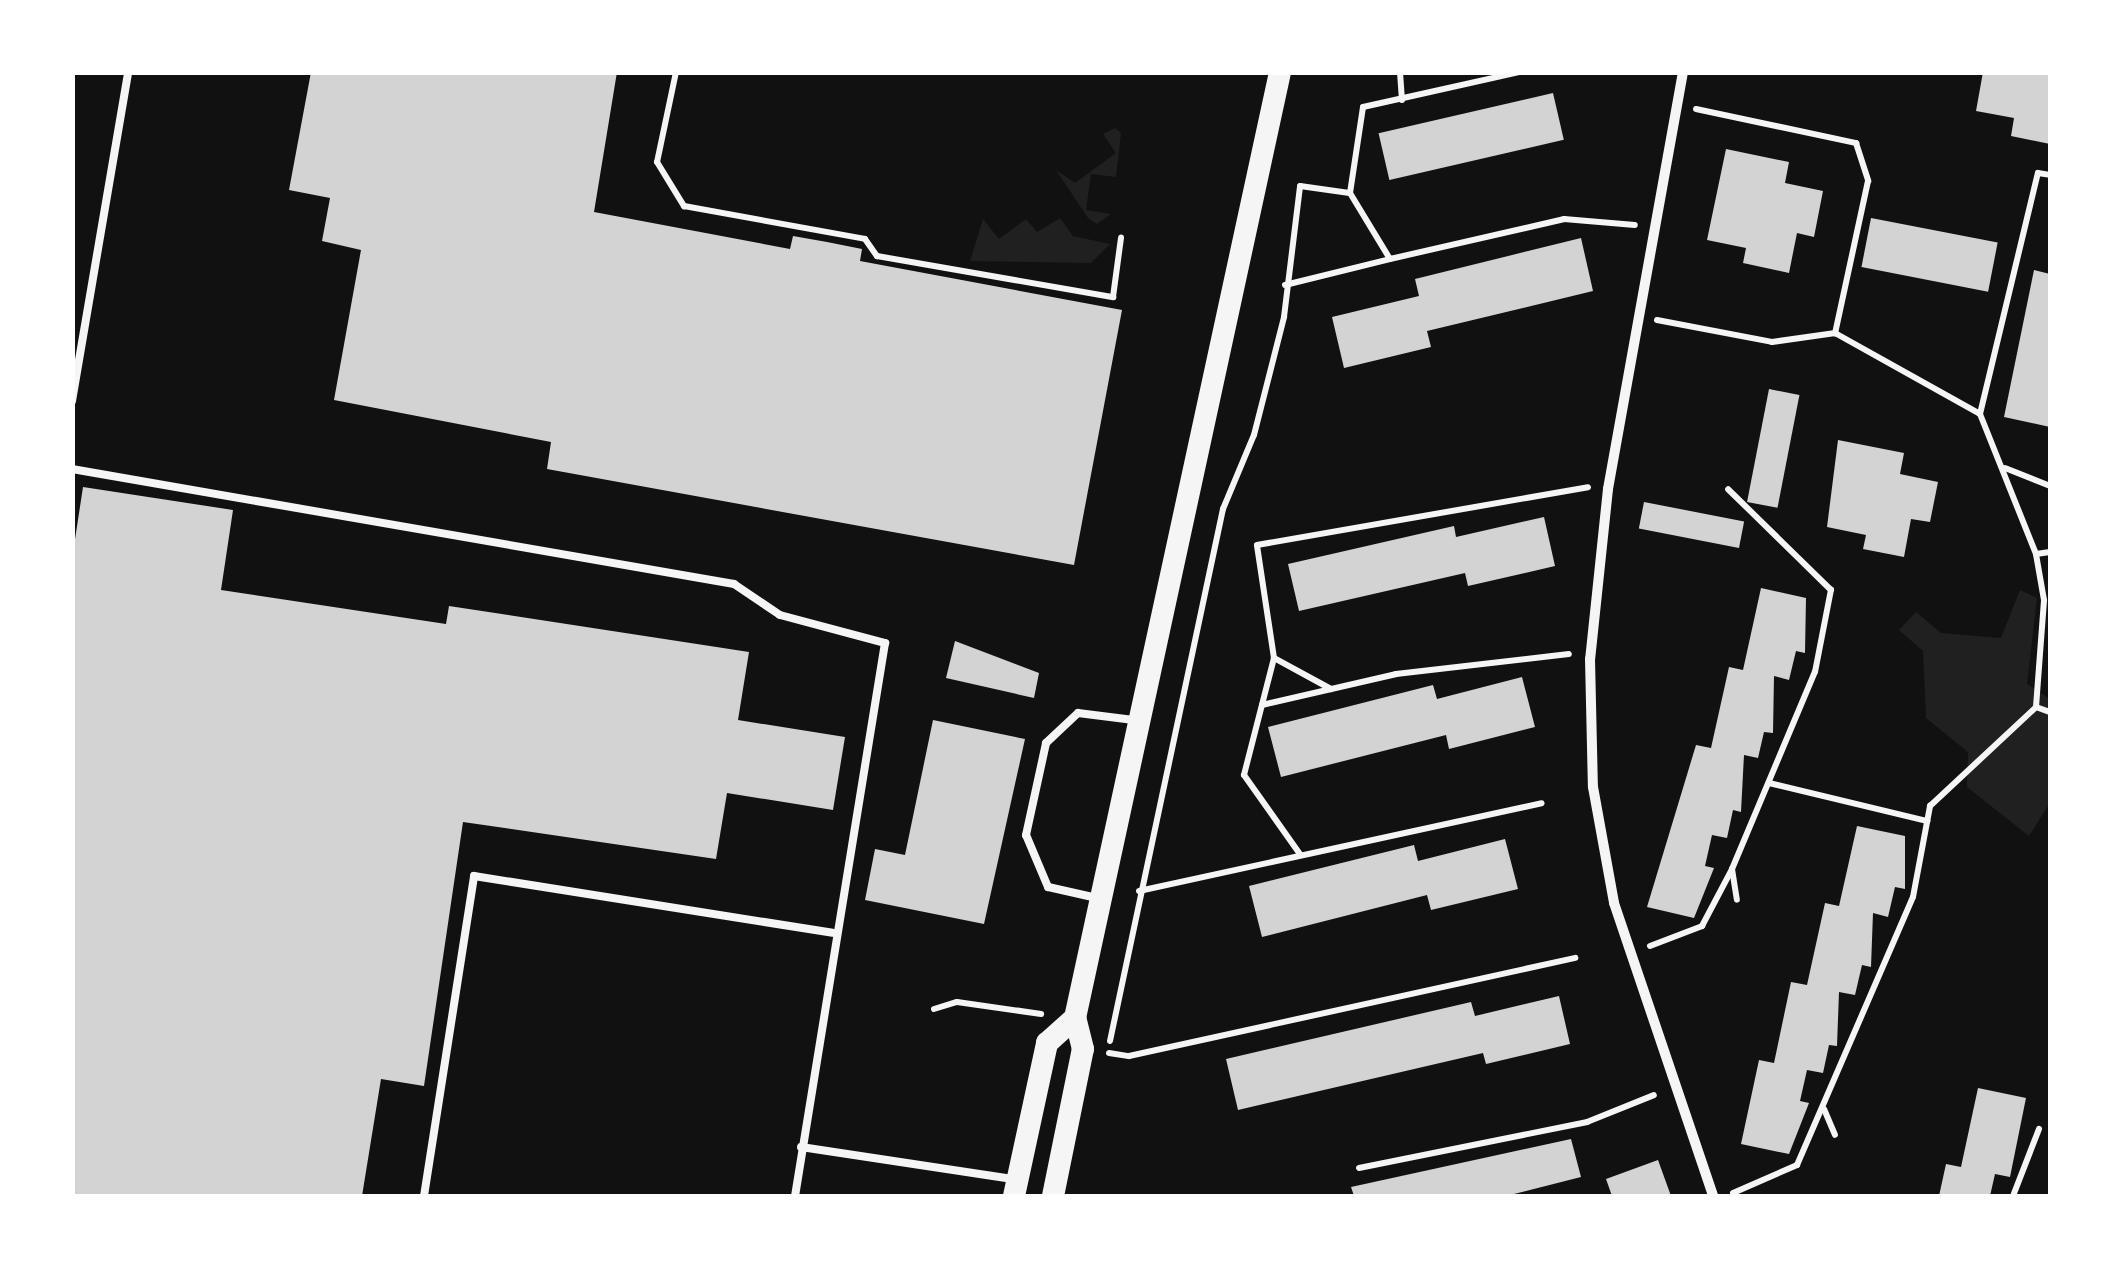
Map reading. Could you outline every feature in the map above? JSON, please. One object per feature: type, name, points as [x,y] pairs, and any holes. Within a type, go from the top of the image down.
[{"type":"main road","points":[[1052,1196],[1084,1049],[1075,1018],[1143,722],[1280,72]]},
{"type":"main road","points":[[1015,1188],[1047,1043],[1075,1018]]},
{"type":"street","points":[[1683,72],[1635,318],[1590,659],[1593,786],[1614,903],[1712,1196]]},
{"type":"lane","points":[[72,401],[128,72]]},
{"type":"lane","points":[[72,470],[734,584],[780,615],[885,643],[833,933],[795,1196]]},
{"type":"lane","points":[[1102,899],[1048,888],[1026,835],[1046,743],[1078,713],[1143,722]]},
{"type":"lane","points":[[424,1196],[474,876],[833,933]]},
{"type":"lane","points":[[801,1147],[1015,1188]]},
{"type":"path","points":[[676,72],[657,162],[684,206],[865,239],[877,256],[1113,297],[1121,238]]},
{"type":"path","points":[[1400,72],[1402,100]]},
{"type":"path","points":[[1390,259],[1350,192],[1363,108],[1520,72]]},
{"type":"path","points":[[1676,105],[1856,143],[1868,181],[1836,332]]},
{"type":"path","points":[[1980,414],[2038,173],[2050,175]]},
{"type":"path","points":[[1104,1071],[1222,510],[1254,435],[1285,285],[1300,186],[1350,192]]},
{"type":"path","points":[[1285,285],[1564,219],[1651,226]]},
{"type":"path","points":[[1635,318],[1772,342],[1836,332],[1980,414],[2036,554],[2044,600],[2036,707],[1941,793],[1927,821],[1914,897],[1797,1164],[1732,1193]]},
{"type":"path","points":[[2004,468],[2050,486]]},
{"type":"path","points":[[1300,854],[1244,776],[1274,658],[1257,545],[1588,487]]},
{"type":"path","points":[[1644,948],[1702,926],[1732,870],[1815,672],[1832,590],[1728,489]]},
{"type":"path","points":[[2036,554],[2050,552]]},
{"type":"path","points":[[1262,706],[1331,689],[1570,654]]},
{"type":"path","points":[[1274,658],[1331,689]]},
{"type":"path","points":[[2036,707],[2050,712]]},
{"type":"path","points":[[1769,783],[1927,821]]},
{"type":"path","points":[[1139,891],[1541,804]]},
{"type":"path","points":[[1732,870],[1737,900]]},
{"type":"path","points":[[1108,1053],[1129,1056],[1575,958]]},
{"type":"path","points":[[934,1010],[956,1002],[1075,1018]]},
{"type":"path","points":[[1359,1168],[1587,1122],[1654,1095]]},
{"type":"path","points":[[1824,1108],[1835,1136]]},
{"type":"path","points":[[2013,1196],[2038,1129]]},
{"type":"shaded area","points":[[1115,128],[1121,133],[1116,177],[1091,174],[1086,210],[1111,214],[1097,224],[1088,218],[1056,170],[1075,183],[1116,153],[1103,134]]},
{"type":"shaded area","points":[[1060,218],[1073,236],[1110,244],[1091,263],[970,261],[983,219],[999,239],[1026,219],[1037,232]]},
{"type":"shaded area","points":[[2020,590],[2037,598],[2027,684],[2050,699],[2050,803],[2029,836],[1967,787],[1968,752],[1926,718],[1923,651],[1899,630],[1916,612],[1941,633],[2001,638]]},
{"type":"building","points":[[311,72],[617,72],[594,212],[790,249],[793,236],[827,242],[862,249],[860,261],[1122,310],[1074,565],[547,469],[551,442],[334,400],[361,250],[322,241],[330,198],[289,190]]},
{"type":"building","points":[[1983,72],[2050,72],[2050,144],[2011,136],[2014,118],[1976,111]]},
{"type":"building","points":[[1553,93],[1564,140],[1389,180],[1379,133]]},
{"type":"building","points":[[1726,149],[1789,162],[1785,183],[1823,191],[1814,237],[1797,233],[1789,273],[1743,263],[1746,248],[1707,240]]},
{"type":"building","points":[[1871,218],[1998,243],[1988,292],[1861,267]]},
{"type":"building","points":[[1581,238],[1593,291],[1427,331],[1431,347],[1344,368],[1332,317],[1419,296],[1415,279]]},
{"type":"building","points":[[2034,270],[2050,274],[2050,427],[2004,417]]},
{"type":"building","points":[[1769,389],[1799,395],[1777,508],[1747,502]]},
{"type":"building","points":[[1838,440],[1904,453],[1900,474],[1938,482],[1930,522],[1911,519],[1904,557],[1863,549],[1866,535],[1827,527]]},
{"type":"building","points":[[83,487],[233,510],[221,590],[446,624],[449,606],[749,652],[738,720],[845,737],[833,810],[727,793],[716,859],[463,822],[424,1086],[381,1079],[362,1196],[72,1196],[72,559]]},
{"type":"building","points":[[1644,502],[1744,521],[1739,548],[1639,529]]},
{"type":"building","points":[[1544,517],[1555,566],[1468,586],[1465,573],[1299,611],[1288,564],[1454,526],[1456,537]]},
{"type":"building","points":[[1761,588],[1806,598],[1805,653],[1796,651],[1789,680],[1774,676],[1773,733],[1764,732],[1758,758],[1744,755],[1741,812],[1733,810],[1727,838],[1712,835],[1705,866],[1714,868],[1694,918],[1647,907],[1696,745],[1711,748],[1729,667],[1743,670]]},
{"type":"building","points":[[955,641],[1039,673],[1034,698],[946,678]]},
{"type":"building","points":[[1522,677],[1535,727],[1449,749],[1446,735],[1281,777],[1268,727],[1433,685],[1437,699]]},
{"type":"building","points":[[933,720],[1025,739],[984,924],[865,900],[875,849],[905,855]]},
{"type":"building","points":[[1857,826],[1905,836],[1905,889],[1895,887],[1888,917],[1873,913],[1871,967],[1862,965],[1855,995],[1839,992],[1837,1046],[1829,1045],[1823,1073],[1807,1070],[1800,1101],[1809,1103],[1789,1154],[1741,1144],[1759,1060],[1774,1063],[1791,982],[1807,985],[1825,903],[1839,906]]},
{"type":"building","points":[[1505,839],[1518,889],[1431,910],[1427,895],[1262,937],[1249,886],[1414,845],[1418,861]]},
{"type":"building","points":[[1559,996],[1570,1044],[1486,1064],[1483,1053],[1238,1110],[1226,1059],[1471,1002],[1475,1016]]},
{"type":"building","points":[[1978,1088],[2026,1098],[2010,1177],[1995,1174],[1990,1196],[1939,1196],[1946,1164],[1961,1167]]},
{"type":"building","points":[[1571,1139],[1581,1177],[1506,1196],[1354,1196],[1351,1187]]},
{"type":"building","points":[[1658,1160],[1671,1196],[1612,1196],[1606,1179]]}]
